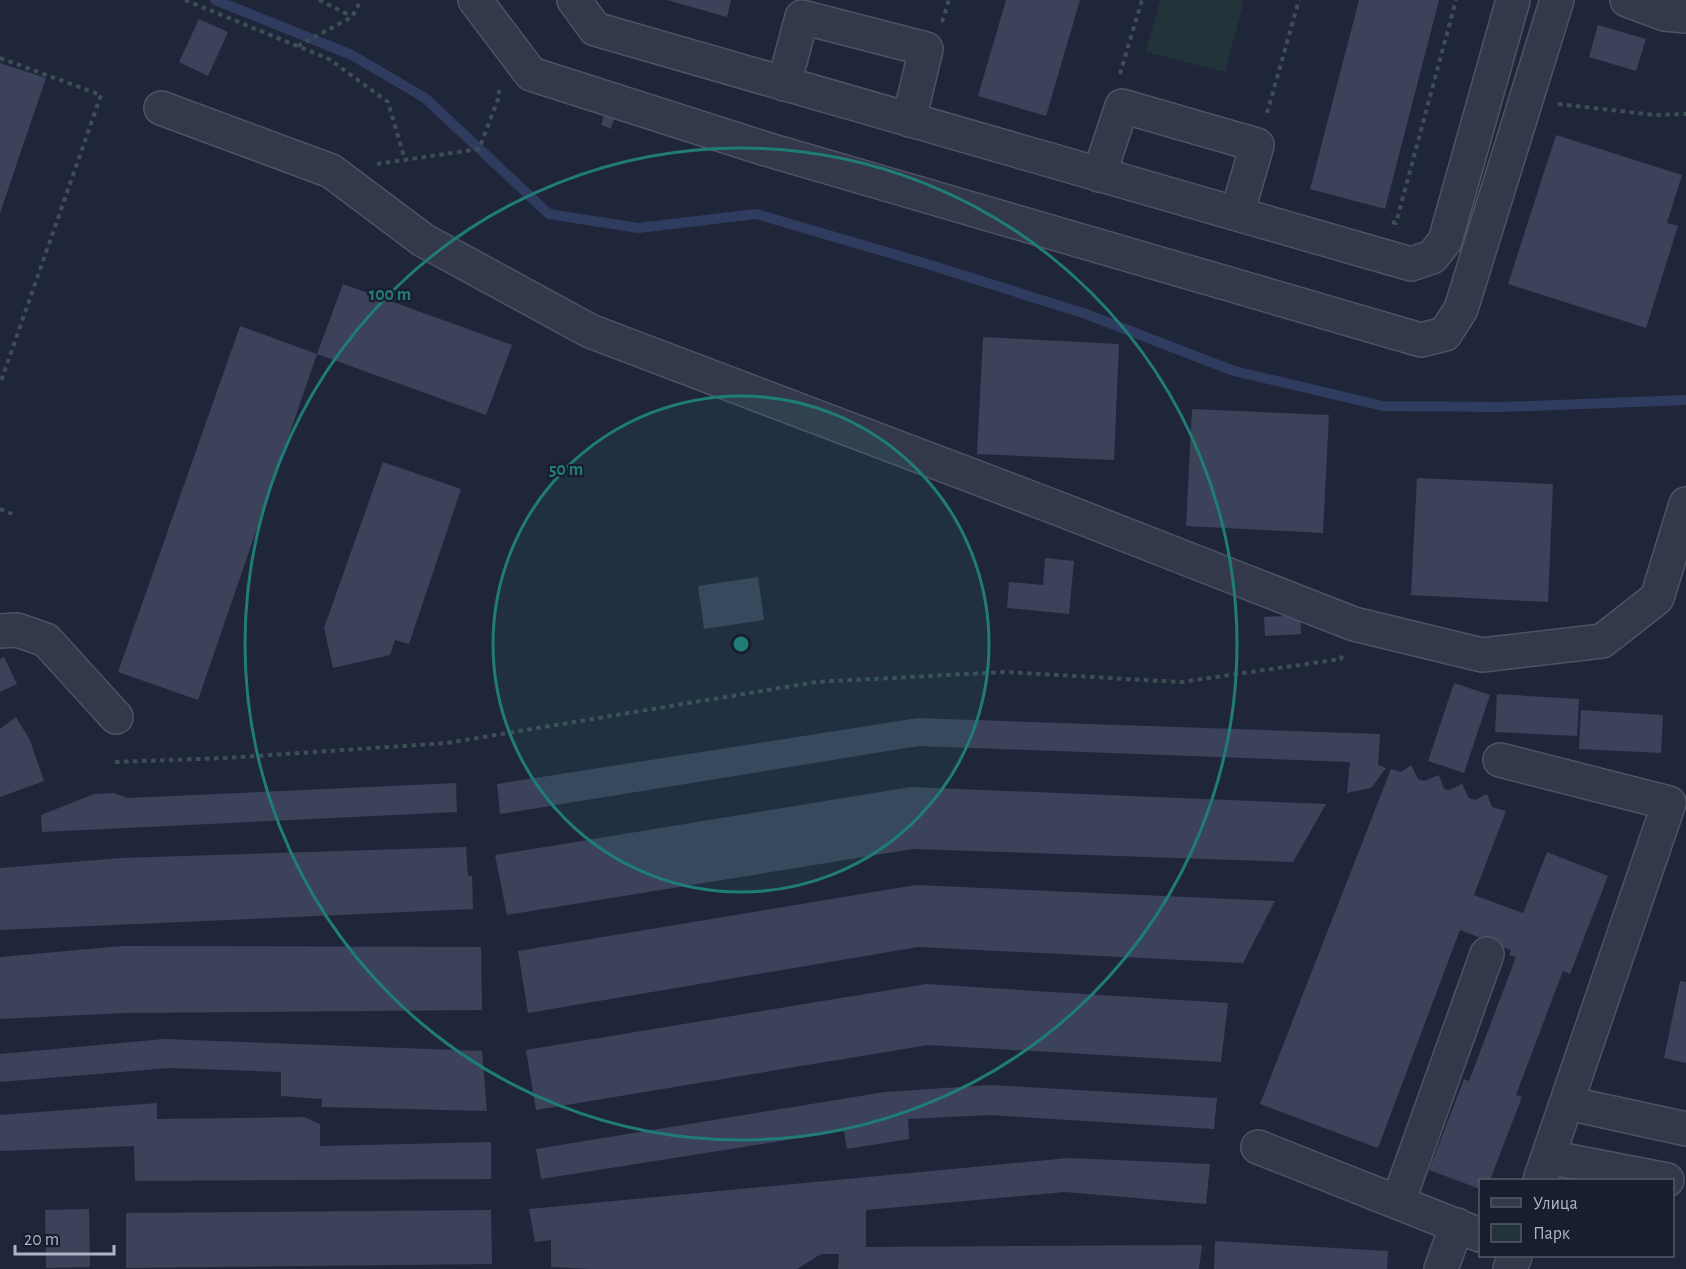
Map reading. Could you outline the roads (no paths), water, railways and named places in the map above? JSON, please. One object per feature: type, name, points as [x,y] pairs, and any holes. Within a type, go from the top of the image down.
[{"type":"lane","points":[[476,0],[531,74],[766,149],[1421,340],[1445,334],[1461,309],[1557,0]]},
{"type":"lane","points":[[574,0],[594,29],[1411,264],[1432,257],[1445,241],[1513,0]]},
{"type":"lane","points":[[1627,0],[1665,14],[1686,16]]},
{"type":"lane","points":[[784,84],[802,16],[926,49],[909,120]]},
{"type":"lane","points":[[1099,175],[1122,105],[1257,145],[1237,214]]},
{"type":"lane","points":[[161,108],[331,171],[423,240],[590,331],[1057,508],[1354,624],[1482,655],[1602,641],[1657,598],[1686,504]]},
{"type":"lane","points":[[0,631],[17,630],[46,640],[116,717]]},
{"type":"lane","points":[[1500,760],[1669,803],[1544,1169],[1657,1179]]},
{"type":"lane","points":[[1398,1202],[1487,954]]},
{"type":"lane","points":[[1567,1103],[1686,1129]]},
{"type":"lane","points":[[1258,1147],[1469,1230],[1441,1269]]},
{"type":"waterway","points":[[215,0],[352,55],[425,98],[549,214],[638,228],[756,214],[924,263],[1086,314],[1234,371],[1383,406],[1501,407],[1686,400]]}]
